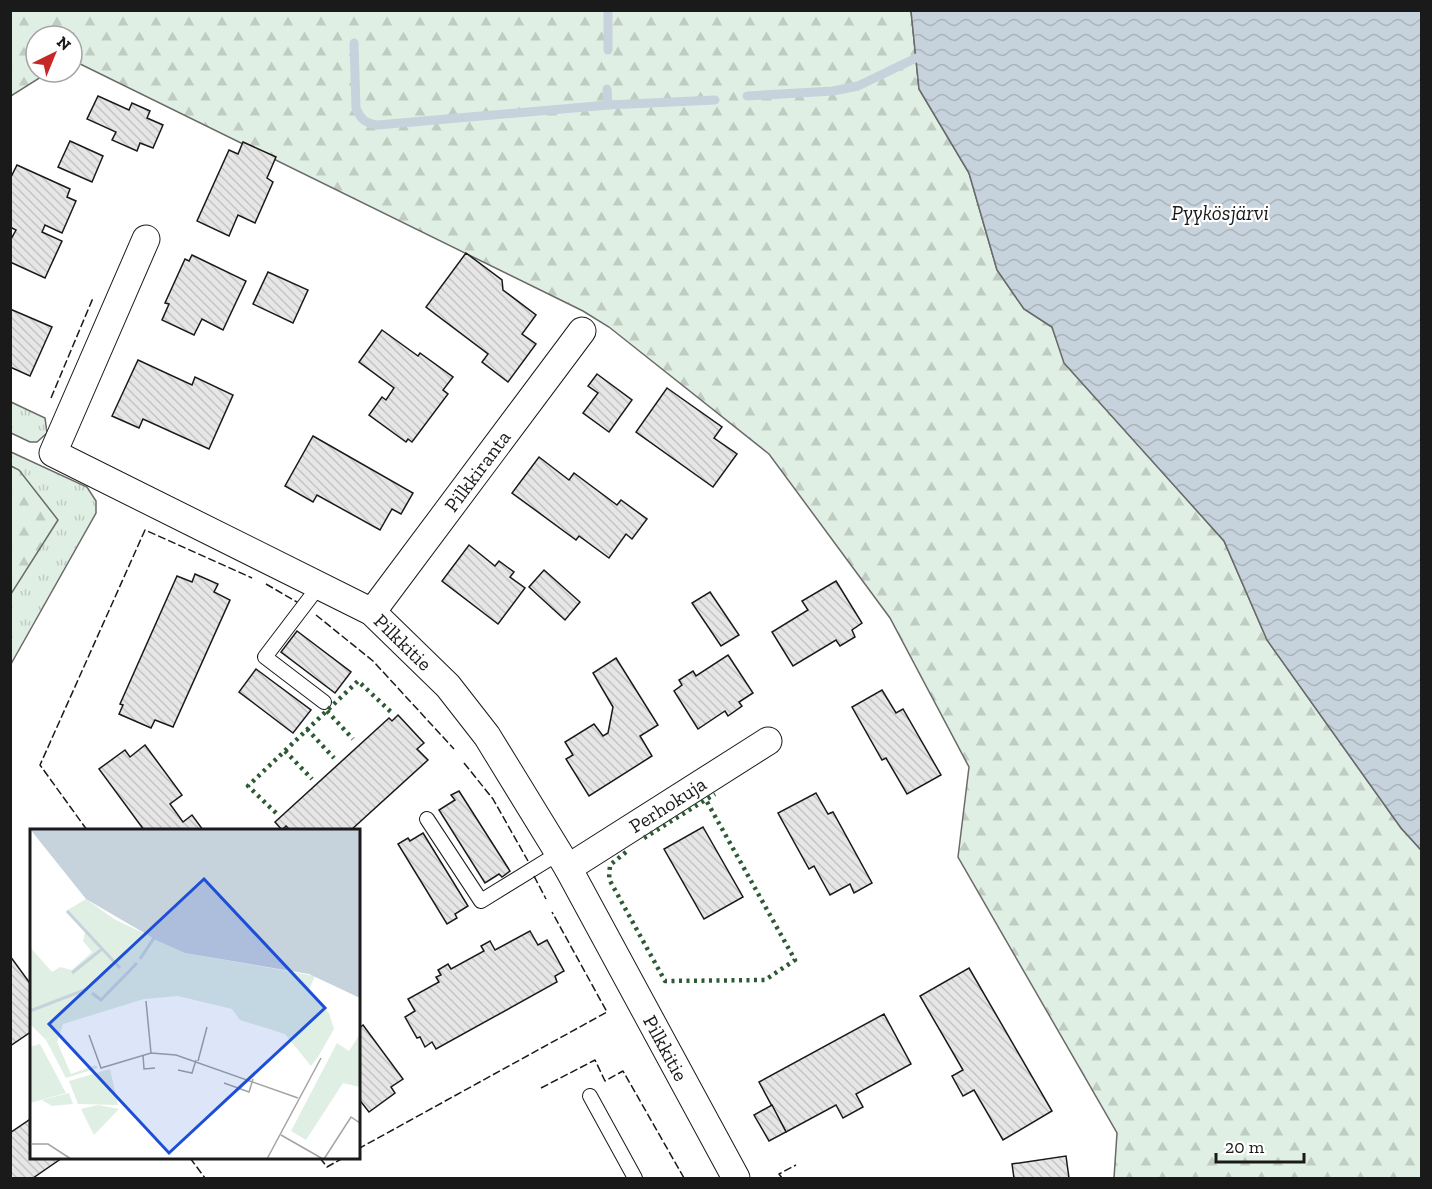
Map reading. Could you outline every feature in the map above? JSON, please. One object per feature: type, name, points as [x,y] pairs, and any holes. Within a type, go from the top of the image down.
[{"type":"street","name":"Pilkkitie","points":[[146,239],[53,453],[372,612],[448,686],[487,736],[563,860],[736,1179]]},
{"type":"street","name":"Pilkkiranta","points":[[372,612],[582,331]]},
{"type":"street","name":"Perhokuja","points":[[563,860],[768,741]]},
{"type":"lane","points":[[319,586],[265,657],[324,702]]},
{"type":"lane","points":[[427,819],[481,901],[563,860]]},
{"type":"lane","points":[[591,1096],[635,1179]]},
{"type":"green space","points":[[10,11],[911,11],[919,89],[969,173],[997,270],[1024,309],[1052,327],[1065,363],[1224,541],[1267,640],[1401,828],[1421,850],[1421,1178],[1114,1178],[1117,1133],[958,857],[969,767],[890,618],[769,454],[609,327],[583,311],[84,66],[84,24],[24,24],[24,84],[30,84],[11,96]]},
{"type":"green space","points":[[11,402],[45,418],[47,433],[37,442],[30,442],[11,433]]},
{"type":"green space","points":[[11,452],[87,487],[96,501],[96,513],[11,664]]},
{"type":"green space","points":[[11,466],[19,470],[58,520],[11,594]]},
{"type":"water","name":"Pyykösjärvi","points":[[911,11],[1421,11],[1421,850],[1401,828],[1267,640],[1224,541],[1064,363],[1052,327],[1024,309],[997,270],[969,173],[919,89]]},
{"type":"building","points":[[98,96],[129,110],[132,103],[150,111],[147,118],[163,125],[153,148],[140,143],[137,151],[112,140],[116,132],[87,119]]},
{"type":"building","points":[[70,141],[103,156],[92,182],[58,167]]},
{"type":"building","points":[[243,142],[276,157],[267,178],[273,182],[255,223],[238,215],[229,236],[197,221],[229,150],[238,154]]},
{"type":"building","points":[[17,165],[70,189],[67,197],[76,201],[62,233],[45,225],[42,232],[62,241],[45,278],[10,262],[10,241],[16,230],[10,227],[10,179]]},
{"type":"building","points":[[466,253],[502,280],[503,290],[536,315],[522,334],[536,344],[508,382],[482,362],[488,354],[426,307]]},
{"type":"building","points":[[192,255],[246,281],[223,330],[202,319],[194,335],[162,320],[169,304],[165,303],[185,259],[189,261]]},
{"type":"building","points":[[268,272],[308,290],[293,323],[253,304]]},
{"type":"building","points":[[10,309],[52,327],[30,376],[10,367]]},
{"type":"building","points":[[382,330],[418,356],[420,353],[453,377],[443,390],[448,394],[412,442],[408,439],[406,442],[369,415],[382,397],[386,400],[394,388],[359,362]]},
{"type":"building","points":[[138,360],[192,385],[195,377],[233,395],[209,449],[143,419],[139,428],[112,416]]},
{"type":"building","points":[[597,374],[632,400],[609,432],[583,413],[598,393],[588,386]]},
{"type":"building","points":[[667,388],[722,427],[714,438],[737,454],[713,487],[636,432]]},
{"type":"building","points":[[313,436],[413,493],[401,514],[392,509],[380,530],[317,495],[313,502],[285,486]]},
{"type":"building","points":[[539,457],[569,480],[574,473],[617,505],[621,500],[647,519],[632,539],[626,534],[609,558],[579,536],[576,540],[512,493]]},
{"type":"building","points":[[469,545],[495,566],[499,561],[514,572],[510,577],[525,588],[498,624],[442,581]]},
{"type":"building","points":[[544,570],[580,602],[565,620],[529,587]]},
{"type":"building","points":[[195,574],[218,584],[214,592],[230,600],[173,727],[155,720],[151,728],[119,714],[123,705],[120,704],[177,576],[192,582]]},
{"type":"building","points":[[836,581],[862,623],[852,630],[855,637],[840,646],[836,640],[793,666],[772,632],[808,610],[802,601]]},
{"type":"building","points":[[710,592],[739,635],[721,646],[692,603]]},
{"type":"building","points":[[297,631],[351,672],[335,693],[281,652]]},
{"type":"building","points":[[728,655],[753,693],[739,702],[742,706],[728,716],[725,711],[698,729],[674,691],[682,685],[679,680],[693,671],[696,676]]},
{"type":"building","points":[[616,658],[658,725],[640,736],[652,756],[589,796],[566,759],[573,755],[565,742],[594,724],[603,736],[608,733],[613,707],[593,673]]},
{"type":"building","points":[[256,669],[311,710],[293,733],[239,692]]},
{"type":"building","points":[[882,690],[896,713],[903,709],[941,775],[907,794],[886,758],[882,760],[852,707]]},
{"type":"building","points":[[398,715],[424,743],[417,749],[428,760],[352,829],[289,829],[286,826],[281,829],[275,822],[389,718],[392,721]]},
{"type":"building","points":[[145,745],[182,795],[170,804],[183,822],[192,815],[202,829],[143,829],[99,769],[125,750],[130,757]]},
{"type":"building","points":[[459,791],[510,871],[502,877],[499,874],[485,883],[439,810],[455,800],[451,795]]},
{"type":"building","points":[[816,793],[828,814],[833,812],[872,883],[854,893],[850,884],[830,895],[814,866],[809,869],[778,813]]},
{"type":"building","points":[[703,827],[743,897],[704,919],[664,849]]},
{"type":"building","points":[[423,833],[468,906],[455,914],[457,918],[447,924],[398,844],[408,838],[410,841]]},
{"type":"building","points":[[530,931],[538,945],[547,940],[564,971],[555,976],[557,982],[436,1049],[432,1042],[425,1047],[405,1017],[415,1011],[408,999],[439,982],[436,977],[441,975],[438,970],[448,964],[451,969],[484,951],[481,946],[490,941],[495,950]]},
{"type":"building","points":[[10,956],[30,983],[30,1032],[10,1046]]},
{"type":"building","points":[[969,968],[1052,1111],[1003,1140],[974,1090],[963,1096],[952,1076],[963,1070],[920,996]]},
{"type":"building","points":[[884,1014],[911,1064],[856,1094],[863,1107],[843,1118],[836,1105],[786,1132],[759,1082]]},
{"type":"building","points":[[363,1025],[403,1079],[391,1087],[395,1093],[369,1112],[360,1101],[360,1027]]},
{"type":"building","points":[[772,1105],[786,1132],[769,1141],[754,1115]]},
{"type":"building","points":[[30,1119],[30,1159],[61,1159],[33,1178],[10,1178],[10,1133]]},
{"type":"building","points":[[1066,1156],[1069,1178],[1014,1178],[1012,1164]]},
{"type":"waterway","points":[[608,10],[608,50]]},
{"type":"waterway","points":[[354,43],[356,108],[364,120],[378,125],[608,105],[715,100]]},
{"type":"waterway","points":[[747,96],[833,91],[858,86],[916,58]]},
{"type":"waterway","points":[[607,89],[608,105]]},
{"type":"hedge","points":[[276,813],[248,786],[358,681],[391,712]]},
{"type":"hedge","points":[[327,711],[353,739]]},
{"type":"hedge","points":[[307,729],[334,758]]},
{"type":"hedge","points":[[285,751],[312,779]]},
{"type":"hedge","points":[[644,838],[715,794]]},
{"type":"hedge","points":[[626,852],[610,865],[609,879],[665,981],[765,980],[795,960],[706,800]]},
{"type":"fence","points":[[51,398],[93,298]]},
{"type":"fence","points":[[86,829],[40,765],[145,530],[252,578]]},
{"type":"fence","points":[[266,584],[297,602]]},
{"type":"fence","points":[[316,615],[373,661],[454,749]]},
{"type":"fence","points":[[464,763],[493,799],[528,861]]},
{"type":"fence","points":[[534,876],[546,899]]},
{"type":"fence","points":[[360,1148],[607,1012],[552,912]]},
{"type":"fence","points":[[541,1088],[595,1060],[605,1081],[623,1071],[684,1178]]},
{"type":"fence","points":[[191,1159],[205,1178]]},
{"type":"fence","points":[[321,1159],[327,1167],[341,1159]]},
{"type":"fence","points":[[782,1178],[779,1174],[796,1165]]}]
